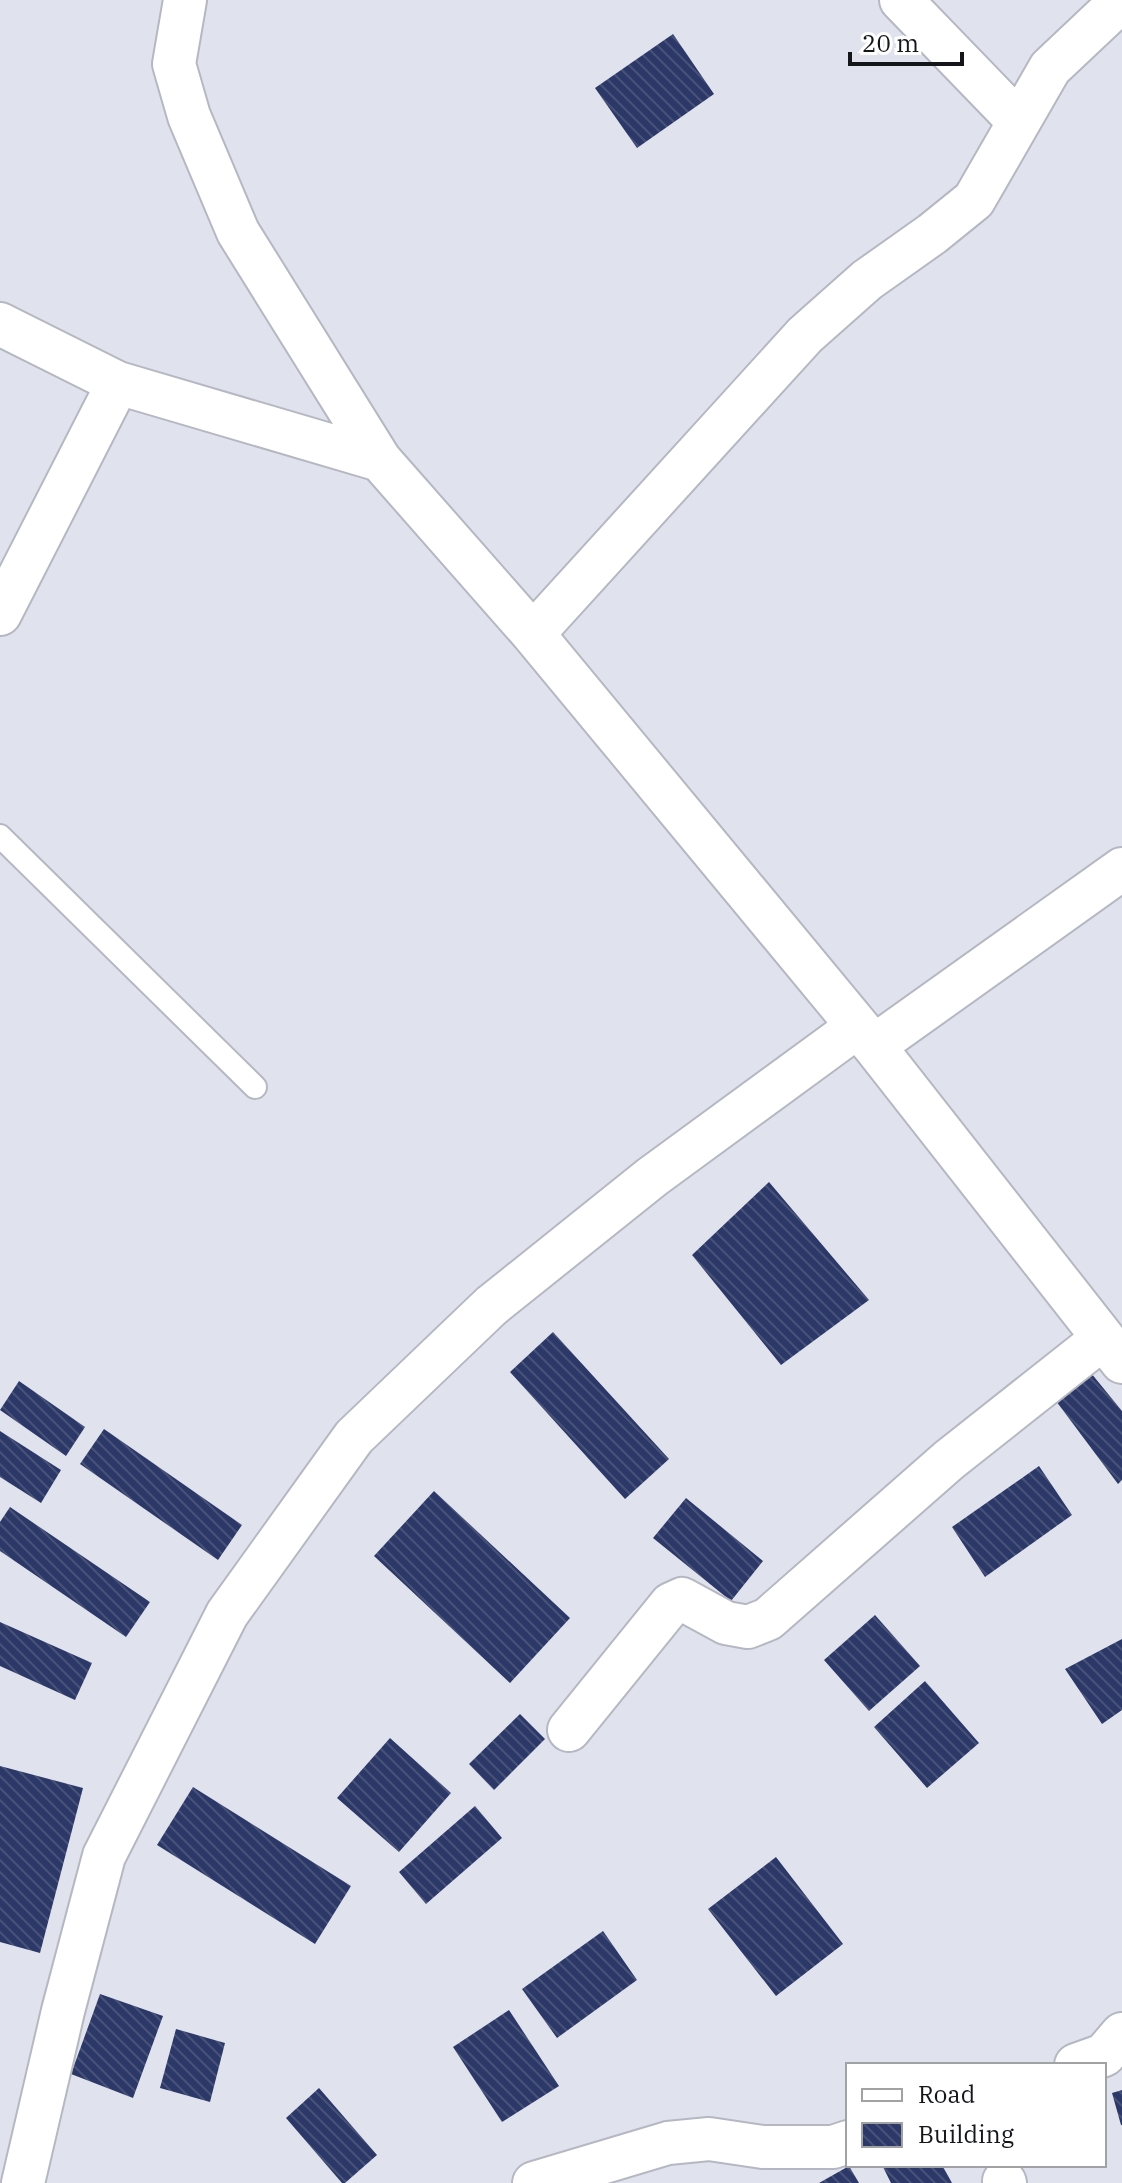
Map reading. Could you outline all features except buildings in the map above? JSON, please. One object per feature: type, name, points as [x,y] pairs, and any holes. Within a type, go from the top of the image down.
[{"type":"street","points":[[185,0],[174,64],[189,116],[238,232],[380,460],[533,634],[866,1036],[1112,1350],[949,1460],[768,1619],[748,1627],[726,1623],[682,1599],[671,1604],[569,1730]]},
{"type":"street","points":[[901,0],[1019,122]]},
{"type":"street","points":[[533,634],[805,335],[867,280],[974,200],[1050,68],[1122,0]]},
{"type":"street","points":[[0,324],[118,383],[380,460]]},
{"type":"street","points":[[0,614],[118,383]]},
{"type":"street","points":[[23,2183],[63,2011],[104,1856],[227,1614],[354,1437],[491,1306],[652,1177],[1122,869]]},
{"type":"street","points":[[1082,2063],[1104,2055],[1122,2034]]},
{"type":"street","points":[[534,2183],[668,2143],[709,2139],[763,2147],[833,2147],[846,2143]]},
{"type":"lane","points":[[0,836],[255,1087]]}]
